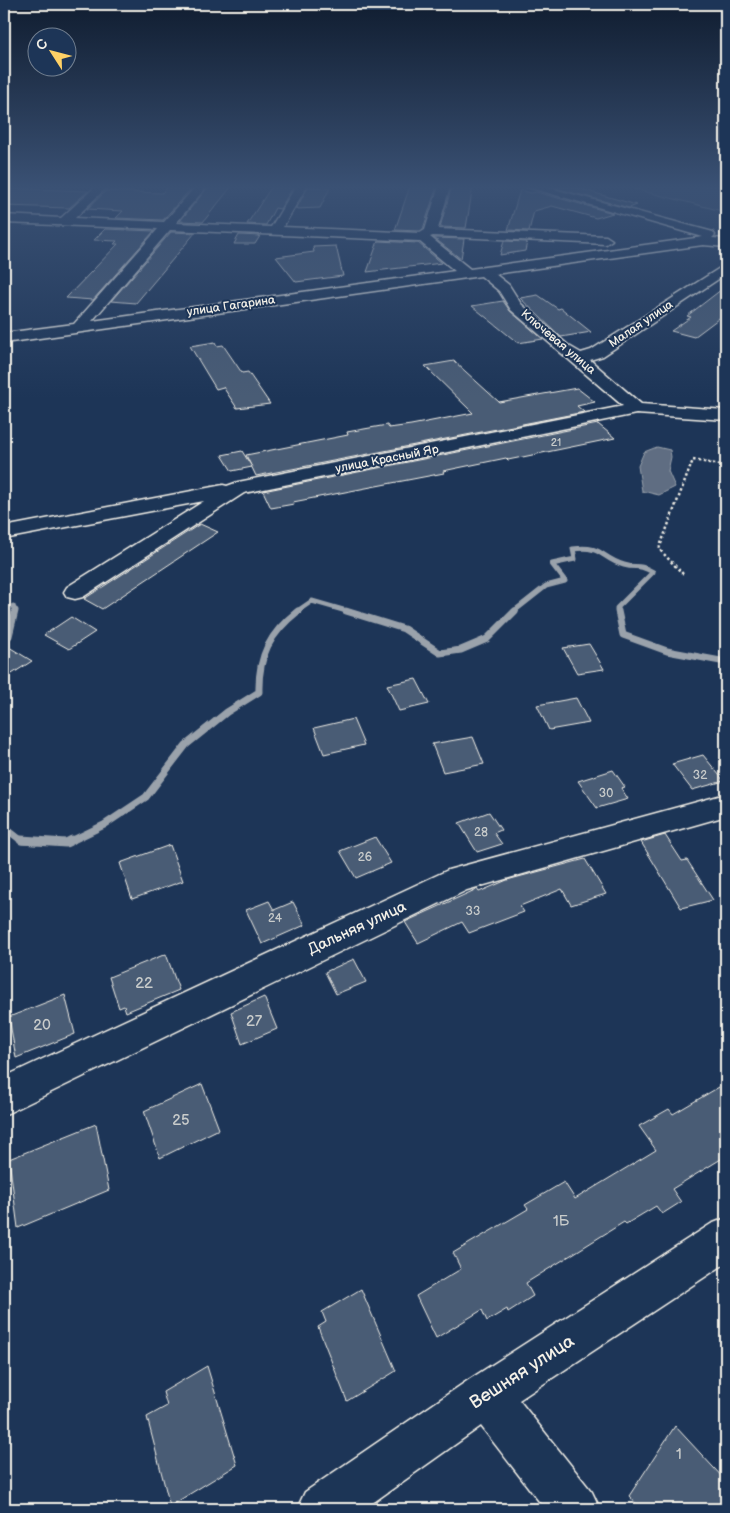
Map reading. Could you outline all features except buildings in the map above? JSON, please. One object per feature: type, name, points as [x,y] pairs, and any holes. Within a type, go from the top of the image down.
[{"type":"street","points":[[78,328],[139,257]]},
{"type":"street","points":[[450,257],[468,274]]},
{"type":"street","name":"улица Гагарина","points":[[7,340],[78,328],[589,257]]},
{"type":"street","name":"Малая улица","points":[[579,359],[597,353],[726,268]]},
{"type":"street","name":"Ключевая улица","points":[[484,272],[504,288],[516,306],[563,350],[579,359],[636,409]]},
{"type":"street","name":"улица Красный Яр","points":[[75,592],[238,488],[636,409],[726,415]]},
{"type":"street","points":[[4,533],[238,488]]},
{"type":"street","name":"Дальняя улица","points":[[4,1096],[459,879],[726,805]]},
{"type":"street","name":"Вешняя улица","points":[[322,1509],[486,1395],[726,1239]]},
{"type":"street","points":[[486,1395],[575,1509]]},
{"type":"path","points":[[683,574],[659,548],[693,460],[726,466]]},
{"type":"shaded area","points":[[657,447],[670,450],[671,457],[668,471],[675,487],[659,495],[642,491],[638,466],[644,452]]},
{"type":"waterway","points":[[513,612],[546,586],[565,581],[552,564],[575,559],[573,549],[583,548],[596,550],[624,565],[640,567],[653,572],[617,608],[618,612]]},
{"type":"waterway","points":[[296,612],[312,601],[350,612]]},
{"type":"waterway","points":[[13,606],[15,612]]},
{"type":"waterway","points":[[69,842],[104,825],[146,797],[186,745],[227,712],[259,692],[261,667],[268,646],[280,628],[298,611]]},
{"type":"waterway","points":[[346,611],[404,629],[440,653],[461,650],[487,639],[515,611]]},
{"type":"waterway","points":[[618,611],[623,635],[667,651],[726,662]]},
{"type":"waterway","points":[[4,641],[9,636],[15,612]]},
{"type":"waterway","points":[[4,827],[22,841],[36,842]]},
{"type":"waterway","points":[[21,840],[66,843],[72,840]]}]
